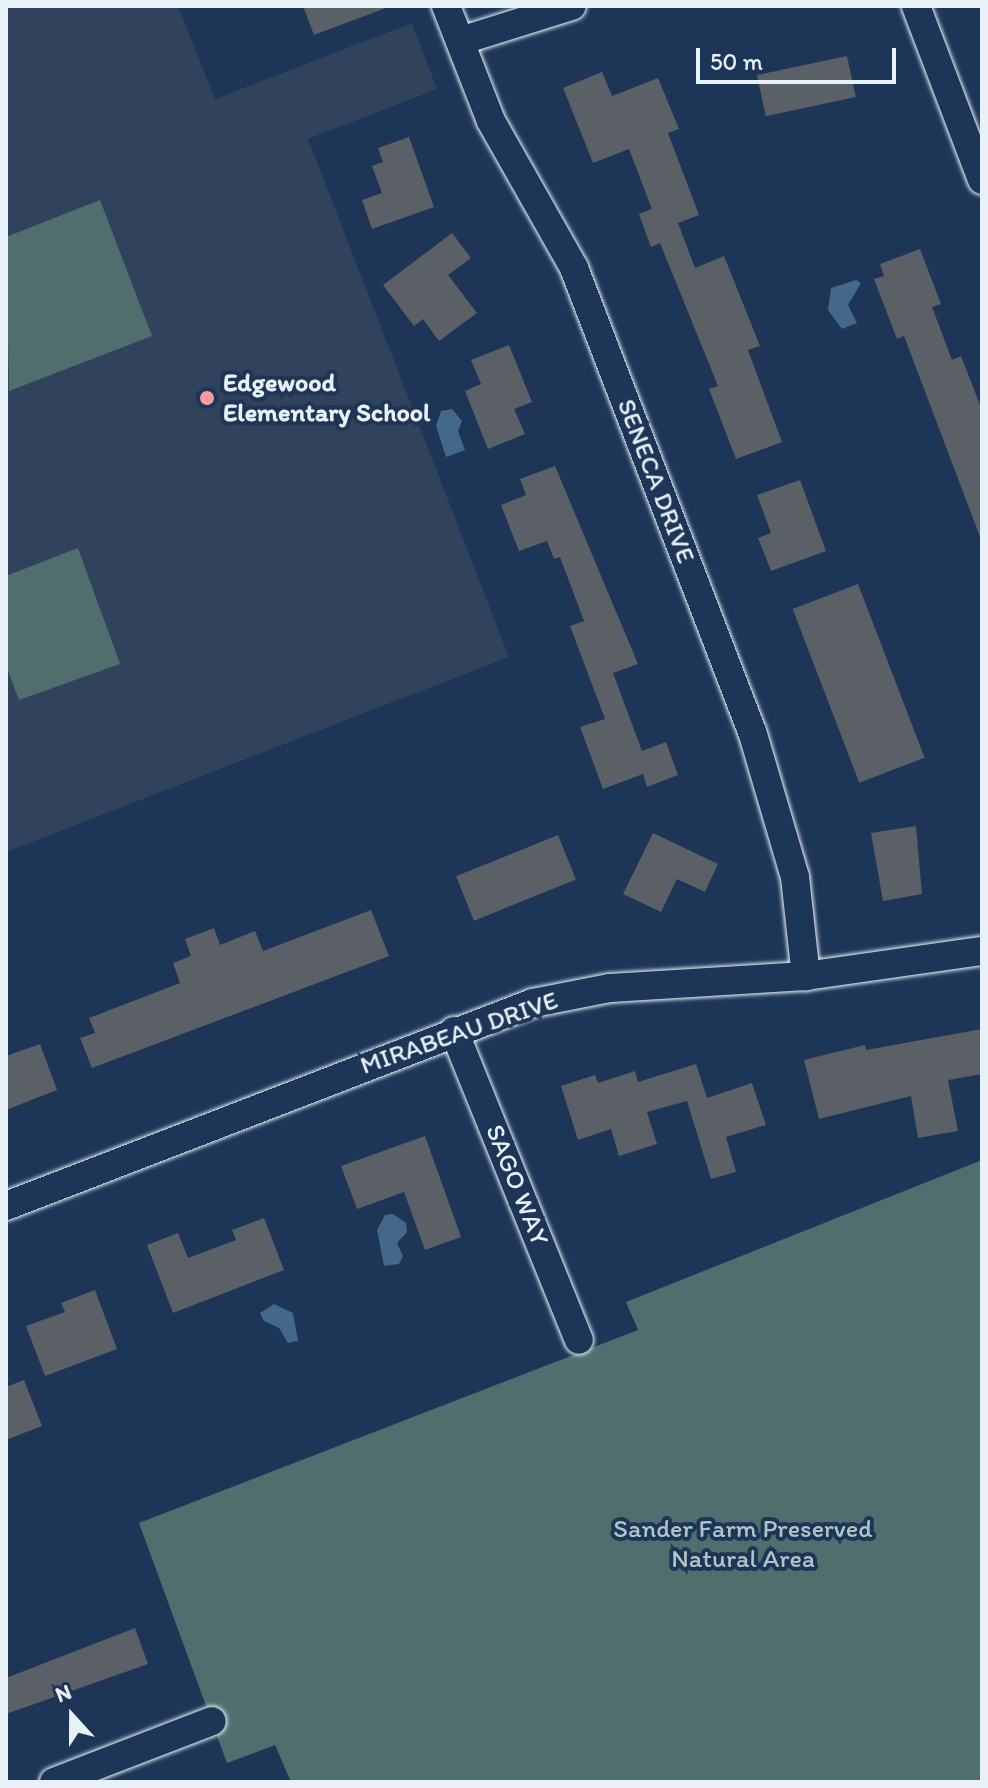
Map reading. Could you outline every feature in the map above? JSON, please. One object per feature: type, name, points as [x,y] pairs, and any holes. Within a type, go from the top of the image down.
[{"type":"street","name":"SENECA DRIVE","points":[[446,6],[491,121],[574,268],[752,731],[795,877],[806,976]]},
{"type":"street","points":[[460,41],[572,6]]},
{"type":"street","points":[[916,6],[982,180]]},
{"type":"street","name":"MIRABEAU DRIVE","points":[[6,1206],[454,1031],[585,991],[806,976],[982,951]]},
{"type":"street","name":"SAGO WAY","points":[[454,1031],[579,1340]]},
{"type":"street","points":[[54,1782],[121,1770],[212,1721]]},
{"type":"shaded area","name":"Edgewood Elementary School","points":[[6,6],[178,6],[215,99],[412,23],[437,89],[308,139],[509,657],[6,852]]},
{"type":"shaded area","points":[[856,280],[861,283],[848,305],[857,323],[842,329],[828,310],[831,288]]},
{"type":"shaded area","points":[[452,409],[462,421],[458,431],[465,450],[446,457],[436,426],[441,411]]},
{"type":"shaded area","points":[[393,1214],[406,1223],[407,1232],[397,1243],[403,1256],[399,1264],[384,1266],[377,1230],[385,1215]]},
{"type":"shaded area","points":[[274,1304],[293,1313],[298,1341],[288,1343],[279,1328],[264,1321],[260,1313]]},
{"type":"green space","points":[[100,200],[152,336],[9,391],[6,237]]},
{"type":"green space","points":[[78,548],[120,664],[19,700],[6,666],[6,576]]},
{"type":"green space","name":"Sander Farm Preserved Natural Area","points":[[982,1160],[982,1782],[291,1782],[275,1745],[227,1763],[139,1523],[638,1330],[626,1302]]},
{"type":"building","points":[[303,6],[386,6],[386,8],[314,35]]},
{"type":"building","points":[[847,56],[856,97],[766,116],[757,75]]},
{"type":"building","points":[[602,72],[612,96],[658,78],[679,129],[668,133],[699,215],[678,223],[695,268],[724,256],[760,346],[748,350],[782,442],[736,459],[709,389],[718,386],[660,243],[651,247],[639,214],[652,209],[629,149],[593,163],[563,88]]},
{"type":"building","points":[[409,137],[434,207],[372,229],[362,200],[382,193],[372,166],[383,162],[378,148]]},
{"type":"building","points":[[452,233],[471,258],[448,275],[477,313],[439,341],[423,319],[414,326],[383,285]]},
{"type":"building","points":[[920,249],[941,304],[932,307],[952,360],[961,356],[982,410],[982,542],[904,336],[897,339],[874,279],[884,276],[880,264]]},
{"type":"building","points":[[509,345],[532,402],[514,409],[525,434],[488,449],[465,391],[481,384],[471,360]]},
{"type":"building","points":[[555,466],[638,664],[613,673],[642,751],[666,742],[678,775],[647,787],[643,774],[603,789],[580,727],[605,719],[570,626],[584,621],[560,557],[554,559],[547,541],[519,551],[501,505],[526,495],[520,479]]},
{"type":"building","points":[[800,480],[826,551],[771,571],[758,538],[771,533],[757,495]]},
{"type":"building","points":[[858,584],[925,758],[859,783],[793,609]]},
{"type":"building","points":[[916,826],[922,894],[883,901],[871,833]]},
{"type":"building","points":[[653,833],[718,864],[705,892],[677,879],[661,912],[623,894]]},
{"type":"building","points":[[558,835],[576,880],[474,921],[456,876]]},
{"type":"building","points":[[371,910],[389,956],[92,1068],[80,1038],[95,1033],[89,1018],[180,983],[173,963],[191,956],[185,939],[214,928],[220,945],[255,931],[263,951]]},
{"type":"building","points":[[982,1029],[982,1074],[948,1080],[958,1131],[918,1138],[911,1096],[819,1119],[804,1060],[865,1045],[866,1050]]},
{"type":"building","points":[[40,1044],[57,1090],[6,1110],[6,1056]]},
{"type":"building","points":[[696,1064],[707,1098],[752,1083],[766,1125],[726,1137],[736,1172],[711,1179],[687,1101],[647,1112],[657,1144],[619,1156],[611,1129],[578,1140],[561,1086],[595,1075],[598,1083],[635,1071],[638,1082]]},
{"type":"building","points":[[425,1136],[461,1237],[425,1250],[404,1192],[357,1209],[341,1166]]},
{"type":"building","points":[[264,1218],[284,1270],[173,1313],[147,1245],[178,1233],[188,1258],[236,1240],[232,1230]]},
{"type":"building","points":[[95,1290],[117,1349],[45,1376],[26,1326],[65,1312],[61,1303]]},
{"type":"building","points":[[24,1380],[42,1426],[6,1440],[6,1387]]},
{"type":"building","points":[[135,1628],[148,1664],[6,1714],[6,1678]]},
{"type":"place","name":"Edgewood Elementary School","points":[[207,398]]}]
